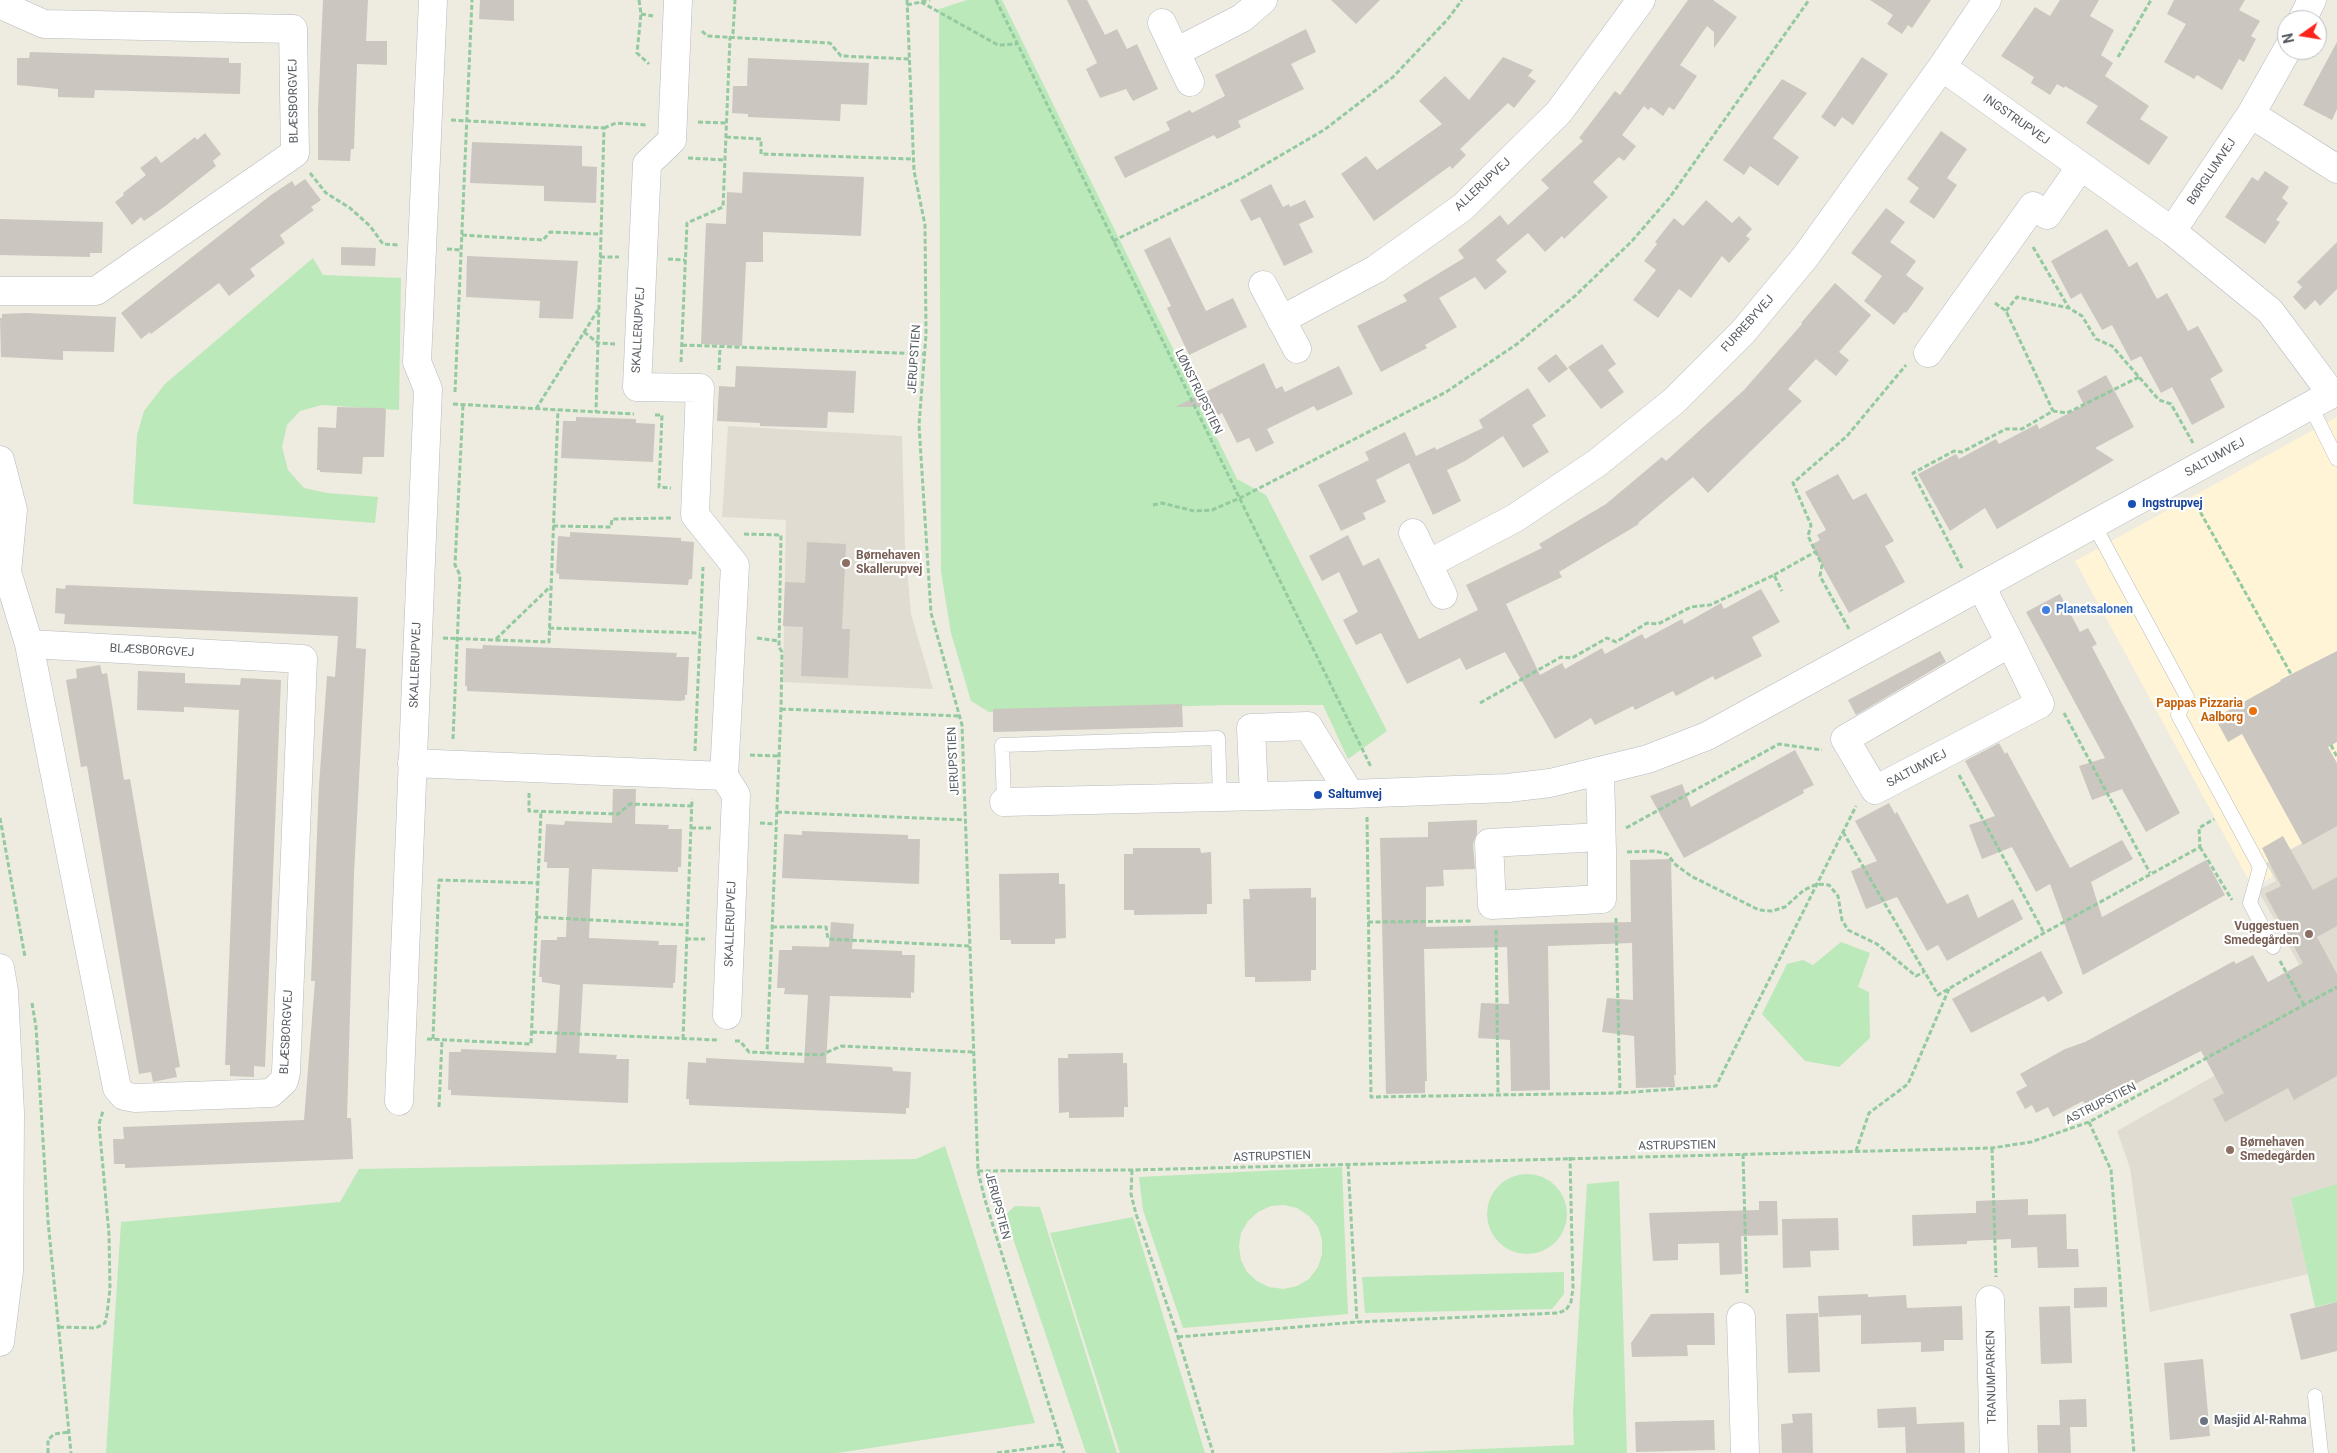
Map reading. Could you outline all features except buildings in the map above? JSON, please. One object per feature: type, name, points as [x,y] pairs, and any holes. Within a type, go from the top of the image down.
[{"type":"street","name":"SKALLERUPVEJ","points":[[399,1101],[428,389],[417,362],[433,0]]},
{"type":"street","points":[[1176,52],[1242,18],[1263,0]]},
{"type":"street","name":"ALLERUPVEJ","points":[[1281,320],[1376,269],[1463,206],[1559,112],[1641,0]]},
{"type":"street","name":"FURREBYVEJ","points":[[1428,564],[1515,518],[1597,464],[1674,401],[1744,332],[1806,256],[1942,67],[1987,0]]},
{"type":"street","name":"BLÆSBORGVEJ","points":[[0,290],[96,291],[295,153],[294,29],[44,24],[8,9]]},
{"type":"street","name":"SKALLERUPVEJ","points":[[678,10],[672,140],[646,164],[636,387],[700,388],[695,515],[735,565],[724,776],[736,795],[726,1032]]},
{"type":"street","points":[[1162,23],[1190,82]]},
{"type":"street","name":"BØRGLUMVEJ","points":[[2172,231],[2252,114],[2282,60]]},
{"type":"street","name":"INGSTRUPVEJ","points":[[1942,67],[2172,231],[2270,310],[2326,396]]},
{"type":"street","points":[[2252,114],[2337,169]]},
{"type":"street","points":[[1928,353],[2033,206],[2046,215],[2081,166]]},
{"type":"street","points":[[1264,286],[1297,349]]},
{"type":"street","name":"SALTUMVEJ","points":[[1004,802],[1365,794],[1508,788],[1550,783],[1648,759],[1707,736],[2326,396]]},
{"type":"street","points":[[0,460],[13,510],[7,572],[29,644],[114,1079],[117,1088],[124,1096]]},
{"type":"street","points":[[1412,533],[1444,595]]},
{"type":"street","name":"SALTUMVEJ","points":[[1978,588],[2010,643],[2040,704],[1875,790],[1845,739],[2010,643]]},
{"type":"street","name":"BLÆSBORGVEJ","points":[[29,644],[303,659],[284,1081],[271,1093],[145,1098],[124,1096]]},
{"type":"street","points":[[1254,795],[1251,728],[1308,726],[1365,794]]},
{"type":"street","points":[[412,763],[724,776]]},
{"type":"street","points":[[1600,771],[1602,899],[1496,912],[1492,905],[1488,843],[1601,844]]},
{"type":"street","points":[[0,1342],[9,1271],[10,1113],[4,991],[12,963]]},
{"type":"street","name":"TRANUMPARKEN","points":[[1990,1300],[1994,1453]]},
{"type":"street","points":[[1741,1316],[1746,1453]]},
{"type":"lane","points":[[2326,396],[2337,459]]},
{"type":"lane","points":[[2094,525],[2187,696],[2178,715],[2260,867],[2250,903],[2273,947]]},
{"type":"lane","points":[[1004,802],[1002,745],[1209,738],[1218,738],[1220,796]]},
{"type":"lane","points":[[2315,1396],[2321,1453]]},
{"type":"path","points":[[455,404],[472,0]]},
{"type":"path","points":[[640,0],[641,14],[637,53],[674,90]]},
{"type":"path","points":[[680,388],[687,223],[723,207],[730,38],[733,33],[735,0]]},
{"type":"path","name":"JERUPSTIEN","points":[[907,0],[914,159],[925,225],[925,354],[919,425],[931,612],[960,716],[966,820],[978,1171],[985,1200],[1064,1453]]},
{"type":"path","points":[[907,5],[930,0]]},
{"type":"path","name":"LØNSTRUPSTIEN","points":[[996,0],[1379,784],[1365,794],[1371,1097],[1498,1094]]},
{"type":"path","points":[[1113,241],[1242,178],[1324,130],[1393,77],[1447,20],[1462,0]]},
{"type":"path","points":[[1153,505],[1162,503],[1194,511],[1212,510],[1240,498],[1446,392],[1517,344],[1575,296],[1632,241],[1670,197],[1809,0]]},
{"type":"path","points":[[2118,57],[2151,0]]},
{"type":"path","points":[[922,2],[998,45],[1017,44]]},
{"type":"path","points":[[641,14],[678,10],[707,36],[830,43],[841,56],[909,59]]},
{"type":"path","points":[[428,119],[604,128],[616,123],[656,125],[673,122]]},
{"type":"path","points":[[596,412],[604,128]]},
{"type":"path","points":[[726,137],[761,139],[761,154],[914,159]]},
{"type":"path","points":[[295,153],[326,193],[350,208],[370,226],[383,244],[422,248]]},
{"type":"path","points":[[2019,226],[2069,308]]},
{"type":"path","points":[[462,235],[543,240],[550,232],[600,234]]},
{"type":"path","points":[[1974,289],[2006,311],[2053,411]]},
{"type":"path","points":[[2006,311],[2017,297],[2069,308],[2082,316],[2096,339],[2112,346],[2159,400],[2171,404],[2204,464]]},
{"type":"path","points":[[536,409],[598,309]]},
{"type":"path","points":[[584,332],[598,343],[638,345]]},
{"type":"path","points":[[682,345],[925,354]]},
{"type":"path","points":[[718,375],[720,347]]},
{"type":"path","points":[[1862,652],[1820,576],[1822,565],[1808,536],[1811,525],[1793,483],[1847,436],[1908,363],[1928,353]]},
{"type":"path","points":[[1978,588],[1913,473],[1954,451],[1962,452],[2006,429],[2022,429],[2053,411],[2066,413],[2139,377]]},
{"type":"path","points":[[427,403],[635,414]]},
{"type":"path","points":[[452,764],[460,575],[455,565],[463,405]]},
{"type":"path","points":[[418,636],[549,642],[558,410]]},
{"type":"path","points":[[653,415],[662,415],[659,488],[674,488]]},
{"type":"path","points":[[2181,476],[2291,674]]},
{"type":"path","points":[[553,526],[611,527],[612,519],[675,518]]},
{"type":"path","points":[[735,534],[781,535],[779,647],[782,652],[781,709],[767,1053]]},
{"type":"path","points":[[1480,703],[1561,657],[1572,658],[1607,638],[1616,642],[1647,623],[1658,624],[1691,607],[1710,605],[1774,575],[1815,552]]},
{"type":"path","points":[[682,1038],[703,560]]},
{"type":"path","points":[[1774,575],[1782,591]]},
{"type":"path","points":[[496,640],[551,586]]},
{"type":"path","points":[[549,628],[700,633]]},
{"type":"path","points":[[781,709],[960,716]]},
{"type":"path","points":[[2062,710],[2150,873]]},
{"type":"path","points":[[1601,844],[1779,744],[1830,752]]},
{"type":"path","points":[[2331,745],[2337,757]]},
{"type":"path","points":[[1947,753],[2044,932]]},
{"type":"path","points":[[530,768],[529,811],[618,814],[630,804],[692,806]]},
{"type":"path","points":[[1368,922],[1496,912],[1498,1094],[1620,1093],[1716,1086],[1868,779]]},
{"type":"path","points":[[1843,831],[1938,995],[2044,932],[2200,847],[2198,828],[2229,810]]},
{"type":"path","points":[[401,1038],[531,1044],[541,811]]},
{"type":"path","points":[[777,812],[966,820]]},
{"type":"path","points":[[0,818],[12,963]]},
{"type":"path","points":[[1601,844],[1667,854],[1676,865],[1691,876],[1759,910],[1785,907],[1804,890],[1817,884],[1829,885],[1838,896],[1842,920],[1848,930],[1877,944],[1916,976],[1924,972]]},
{"type":"path","points":[[408,879],[538,883]]},
{"type":"path","points":[[433,1039],[439,880]]},
{"type":"path","points":[[1616,910],[1620,1093]]},
{"type":"path","points":[[536,917],[687,925]]},
{"type":"path","points":[[772,927],[826,928],[828,939],[969,946]]},
{"type":"path","points":[[2273,947],[2304,1005]]},
{"type":"path","name":"ASTRUPSTIEN","points":[[978,1171],[1132,1170],[1570,1157],[1992,1148],[2031,1142],[2089,1122],[2337,987]]},
{"type":"path","points":[[1856,1151],[1869,1113],[1908,1084],[1949,988]]},
{"type":"path","points":[[31,998],[36,1027],[48,1221],[71,1453]]},
{"type":"path","points":[[532,1032],[682,1038],[726,1032],[740,1041],[749,1052],[767,1053],[820,1055],[841,1046],[973,1052]]},
{"type":"path","points":[[439,1107],[442,1040]]},
{"type":"path","points":[[59,1327],[96,1328],[105,1323],[110,1289],[109,1234],[100,1118],[104,1109],[124,1096]]},
{"type":"path","points":[[2089,1122],[2111,1170],[2134,1453]]},
{"type":"path","points":[[1990,1300],[1997,1294],[1992,1148]]},
{"type":"path","points":[[1741,1316],[1748,1310],[1743,1154]]},
{"type":"path","points":[[1178,1337],[1357,1322],[1558,1313],[1566,1310],[1571,1302],[1573,1288],[1570,1157]]},
{"type":"path","points":[[1348,1164],[1357,1322]]},
{"type":"path","points":[[1132,1170],[1132,1194],[1136,1214],[1178,1337],[1212,1453]]},
{"type":"path","points":[[48,1453],[48,1440],[54,1434],[69,1432]]},
{"type":"path","points":[[997,1453],[1061,1444]]},
{"type":"shaded area","points":[[2337,417],[2337,824],[2267,863],[2273,876],[2253,888],[2075,561]]},
{"type":"shaded area","name":"Børnehaven Skallerupvej","points":[[728,426],[902,436],[905,547],[911,614],[933,689],[783,682],[786,520],[722,517]]},
{"type":"shaded area","name":"Vuggestuen Smedegården","points":[[2337,824],[2337,977],[2313,990],[2258,890],[2276,881],[2266,863]]},
{"type":"shaded area","name":"Børnehaven Smedegården","points":[[2316,1018],[2337,1057],[2337,1184],[2291,1198],[2308,1274],[2150,1312],[2130,1168],[2117,1131]]},
{"type":"green space","points":[[967,0],[1002,0],[1237,479],[1266,495],[1387,731],[1348,759],[1323,705],[1225,705],[989,712],[971,701],[951,633],[941,572],[939,9]]},
{"type":"green space","points":[[313,258],[323,275],[401,278],[399,410],[322,405],[300,411],[287,425],[282,447],[288,470],[304,488],[327,493],[378,497],[375,523],[133,504],[137,435],[144,411],[165,384]]},
{"type":"green space","points":[[1841,942],[1870,953],[1858,987],[1869,992],[1870,1038],[1839,1067],[1805,1061],[1762,1014],[1787,964],[1803,960],[1813,965]]},
{"type":"green space","points":[[945,1146],[1035,1423],[837,1453],[106,1453],[121,1222],[340,1202],[359,1169],[916,1159]]},
{"type":"green space","points":[[1342,1167],[1348,1314],[1183,1328],[1143,1210],[1139,1177]],"holes":[[[1284,1205],[1297,1208],[1309,1216],[1318,1227],[1322,1240],[1322,1254],[1318,1267],[1309,1279],[1297,1286],[1283,1289],[1269,1287],[1257,1281],[1247,1272],[1241,1260],[1239,1246],[1241,1233],[1248,1221],[1258,1212],[1271,1206]]]},
{"type":"green space","points":[[1527,1174],[1542,1177],[1555,1186],[1564,1199],[1567,1214],[1564,1229],[1555,1242],[1542,1251],[1527,1254],[1512,1251],[1499,1242],[1490,1229],[1487,1214],[1490,1199],[1499,1186],[1512,1177]]},
{"type":"green space","points":[[1619,1181],[1627,1453],[1386,1453],[1574,1445],[1573,1412],[1587,1184]]},
{"type":"green space","points":[[2337,1184],[2337,1302],[2315,1307],[2291,1198]]},
{"type":"green space","points":[[1015,1206],[1040,1207],[1117,1453],[1086,1453],[1005,1215]]},
{"type":"green space","points":[[1133,1217],[1205,1453],[1120,1453],[1050,1233]]},
{"type":"green space","points":[[1564,1272],[1564,1294],[1552,1309],[1365,1313],[1362,1277]]},
{"type":"place","name":"Ingstrupvej","points":[[2132,504]]},
{"type":"place","name":"Børnehaven Skallerupvej","points":[[846,563]]},
{"type":"place","name":"Planetsalonen","points":[[2046,610]]},
{"type":"place","name":"Pappas Pizzaria Aalborg","points":[[2253,711]]},
{"type":"place","name":"Saltumvej","points":[[1318,795]]},
{"type":"place","name":"Vuggestuen Smedegården","points":[[2309,934]]},
{"type":"place","name":"Børnehaven Smedegården","points":[[2230,1150]]},
{"type":"place","name":"Masjid Al-Rahma","points":[[2204,1421]]}]
